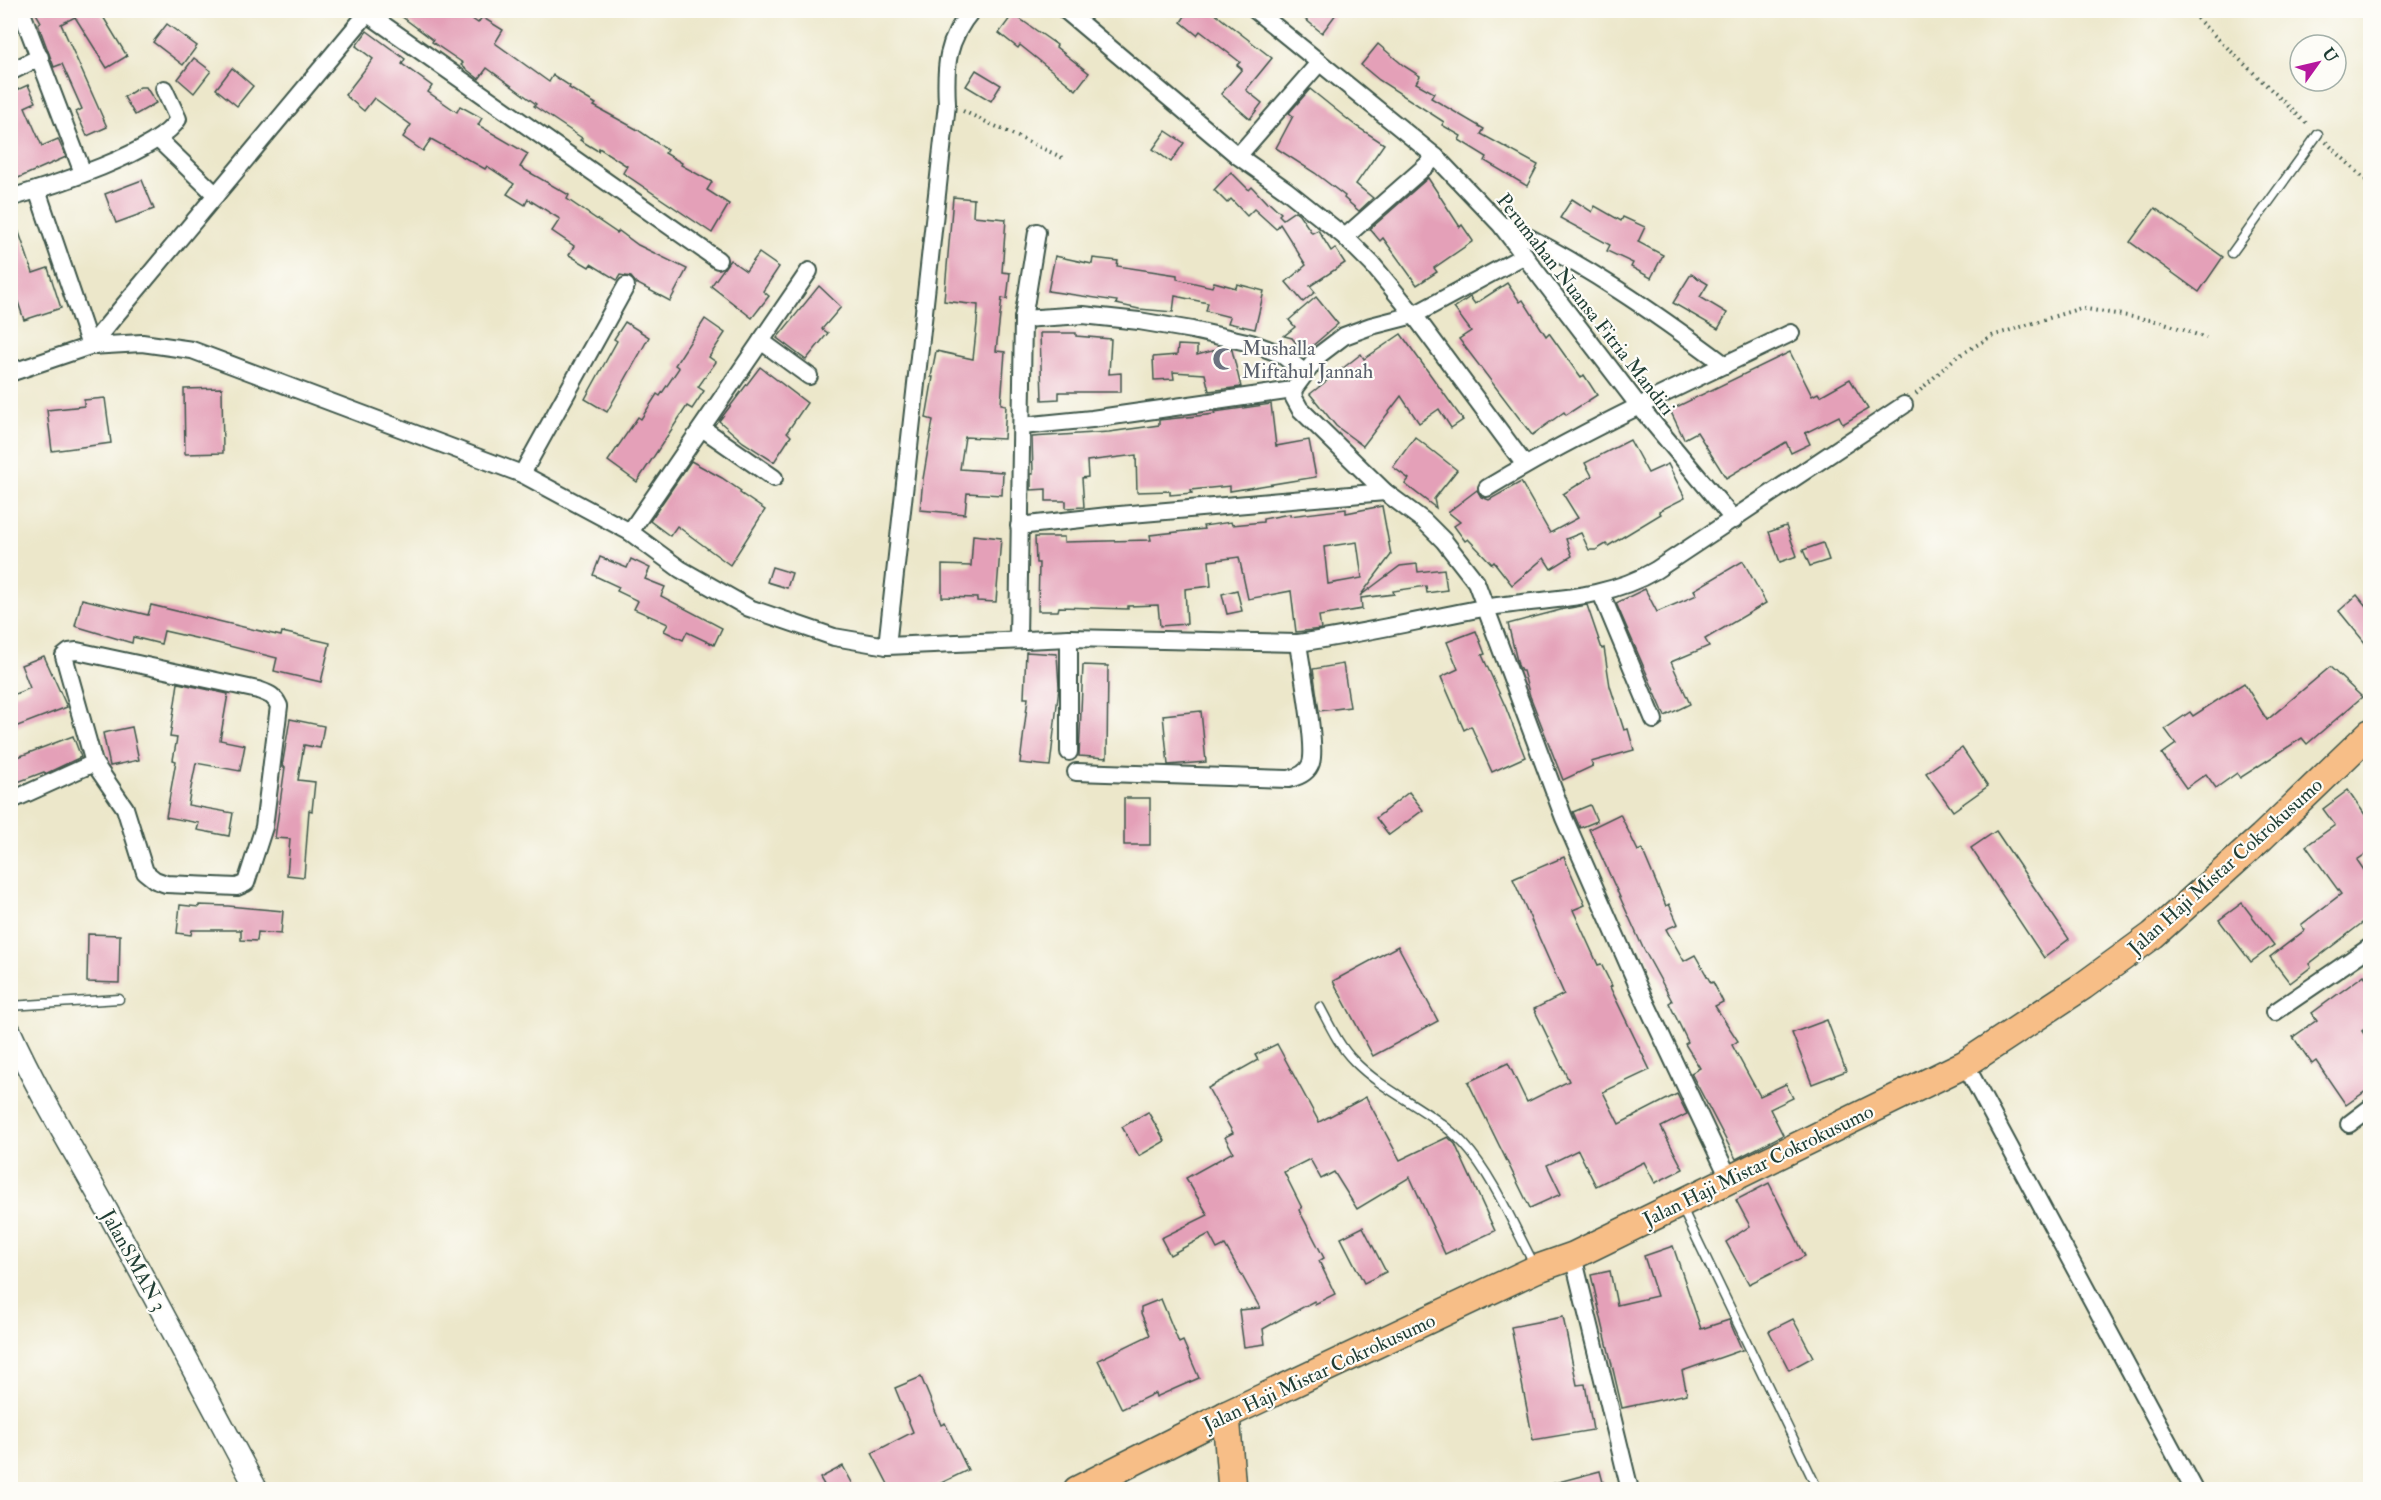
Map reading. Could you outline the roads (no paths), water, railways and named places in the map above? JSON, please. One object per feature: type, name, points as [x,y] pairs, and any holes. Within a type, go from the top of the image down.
[{"type":"main road","name":"Jalan Haji Mistar Cokrokusumo","points":[[1077,1490],[1226,1415],[1536,1269],[1573,1256],[1965,1064],[2083,986],[2153,935],[2262,837],[2370,733]]},
{"type":"main road","points":[[1226,1415],[1232,1490]]},
{"type":"street","points":[[21,10],[83,173]]},
{"type":"street","points":[[887,646],[946,104],[947,52],[959,28],[972,10]]},
{"type":"street","points":[[1065,10],[1238,156],[1345,237],[1414,315],[1525,465]]},
{"type":"street","name":"Perumahan Nuansa Fitria Mandiri","points":[[1255,10],[1436,157],[1500,224],[1639,406],[1734,520]]},
{"type":"street","points":[[90,346],[369,12],[718,260]]},
{"type":"street","points":[[10,72],[40,57]]},
{"type":"street","points":[[1238,156],[1319,63]]},
{"type":"street","points":[[10,198],[83,173],[158,139],[178,119],[164,89]]},
{"type":"street","points":[[158,139],[216,195]]},
{"type":"street","points":[[1345,237],[1436,157]]},
{"type":"street","points":[[37,190],[90,346]]},
{"type":"street","points":[[1500,224],[1544,245],[1651,310],[1725,365]]},
{"type":"street","points":[[1018,639],[1023,319],[1037,232]]},
{"type":"street","points":[[1525,255],[1414,315],[1371,326],[1344,336],[1319,355],[1293,390],[1294,398],[1300,409],[1385,492],[1424,521],[1444,541],[1476,582],[1564,818],[1637,984],[1729,1178]]},
{"type":"street","points":[[630,532],[809,271]]},
{"type":"street","points":[[522,474],[626,286]]},
{"type":"street","points":[[1023,319],[1083,315],[1192,330],[1251,343],[1281,354],[1305,373]]},
{"type":"street","points":[[1487,488],[1525,465],[1639,406],[1791,333]]},
{"type":"street","points":[[761,341],[809,376]]},
{"type":"street","points":[[10,373],[90,346],[142,343],[192,350],[522,474],[630,532],[680,569],[749,608],[834,638],[887,646],[1069,638],[1298,643],[1335,638],[1486,608],[1601,593],[1641,579],[1734,520],[1904,405]]},
{"type":"street","points":[[1022,426],[1092,419],[1293,390]]},
{"type":"street","points":[[702,428],[774,478]]},
{"type":"street","points":[[1019,526],[1385,492]]},
{"type":"street","points":[[1601,593],[1653,720]]},
{"type":"street","points":[[1069,638],[1069,752]]},
{"type":"street","points":[[1076,772],[1289,778],[1305,772],[1311,764],[1312,744],[1298,643]]},
{"type":"street","points":[[77,651],[271,694],[279,706],[265,816],[246,883],[237,887],[166,884],[154,880],[145,872],[125,808],[94,763],[66,667],[64,656],[69,652],[77,651]]},
{"type":"street","points":[[10,801],[94,763]]},
{"type":"street","points":[[2275,1012],[2370,947]]},
{"type":"street","name":"JalanSMAN 3","points":[[10,1031],[54,1118],[151,1290],[257,1490]]},
{"type":"street","points":[[1965,1064],[2194,1490]]},
{"type":"street","points":[[2349,1124],[2370,1108]]},
{"type":"street","points":[[1573,1256],[1630,1490]]},
{"type":"lane","points":[[2232,253],[2318,134]]},
{"type":"lane","points":[[10,1006],[119,999]]},
{"type":"lane","points":[[1320,1007],[1338,1041],[1355,1062],[1429,1115],[1463,1143],[1484,1170],[1536,1269]]},
{"type":"lane","points":[[1681,1204],[1818,1490]]},
{"type":"place","name":"Mushalla Miftahul Jannah","points":[[1224,359]]}]
